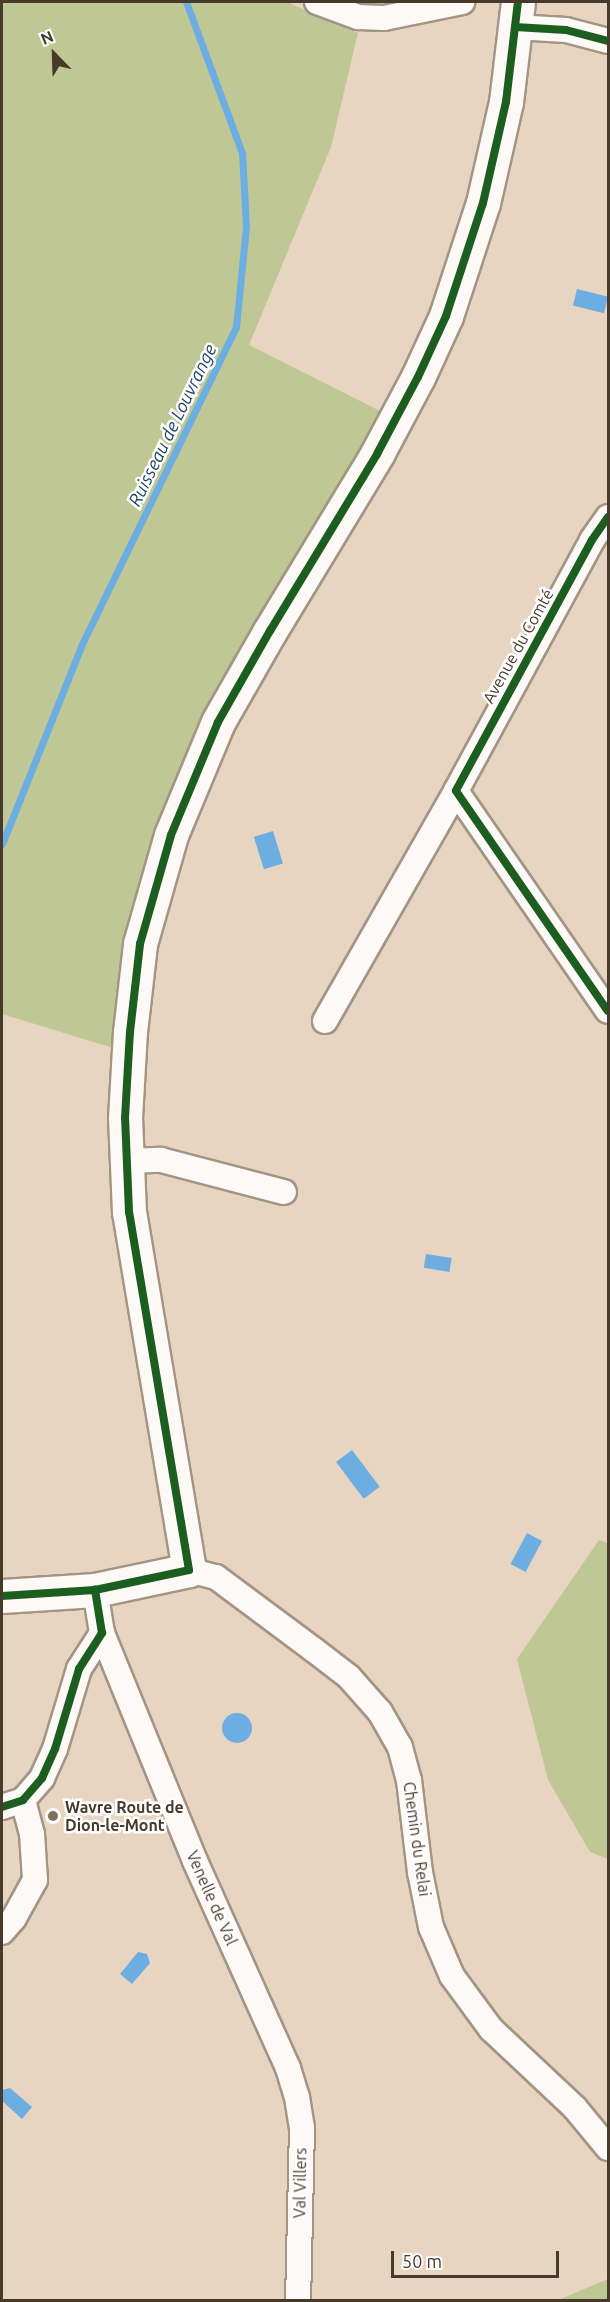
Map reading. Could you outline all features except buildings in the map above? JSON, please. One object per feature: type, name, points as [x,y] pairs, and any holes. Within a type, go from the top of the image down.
[{"type":"street","points":[[317,2],[358,17],[384,18],[462,2]]},
{"type":"street","points":[[2,1596],[94,1590],[189,1570],[129,1212],[125,1118],[130,1032],[140,944],[171,835],[218,722],[377,454],[418,377],[446,316],[483,203],[506,102],[516,14],[566,30],[609,40]]},
{"type":"street","name":"Avenue du Comté","points":[[325,1021],[456,791],[592,540],[609,517]]},
{"type":"street","points":[[456,791],[609,1011]]},
{"type":"street","points":[[126,1161],[161,1160],[284,1192]]},
{"type":"street","name":"Chemin du Relai","points":[[189,1570],[216,1577],[349,1677],[380,1712],[400,1747],[409,1780],[420,1872],[431,1927],[452,1976],[491,2029],[575,2108],[609,2148]]},
{"type":"street","name":"Venelle de Val","points":[[94,1590],[102,1633],[195,1861],[288,2068]]},
{"type":"street","points":[[2,1932],[14,1918],[35,1880],[32,1834],[12,1803],[42,1778],[55,1749],[79,1670],[102,1633]]},
{"type":"street","name":"Val Villers","points":[[288,2068],[297,2097],[302,2127],[298,2301]]},
{"type":"green space","points":[[2,2],[287,2],[358,33],[331,147],[249,345],[388,415],[217,688],[154,842],[122,946],[113,1048],[2,1014]]},
{"type":"green space","points":[[599,1540],[608,1543],[608,1859],[590,1852],[548,1780],[517,1659]]},
{"type":"green space","points":[[608,2279],[608,2300],[558,2300]]},
{"type":"water","points":[[577,289],[608,297],[604,313],[573,305]]},
{"type":"water","points":[[273,831],[283,864],[264,869],[254,837]]},
{"type":"water","points":[[426,1254],[452,1258],[449,1272],[424,1268]]},
{"type":"water","points":[[352,1450],[380,1487],[364,1499],[336,1462]]},
{"type":"water","points":[[527,1533],[542,1541],[526,1572],[511,1564]]},
{"type":"water","points":[[237,1713],[247,1718],[252,1728],[247,1738],[237,1743],[227,1738],[222,1728],[227,1718]]},
{"type":"water","points":[[138,1952],[147,1954],[150,1963],[132,1984],[120,1974]]},
{"type":"water","points":[[10,2088],[32,2107],[22,2119],[2,2101],[2,2090]]},
{"type":"waterway","name":"Ruisseau de Louvrange","points":[[2,844],[82,644],[236,327],[246,226],[242,153],[186,2]]},
{"type":"cycle path","points":[[2,1596],[95,1590],[189,1570],[129,1212],[125,1118],[130,1032],[140,944],[171,835],[218,722],[377,454],[418,377],[446,316],[483,203],[506,102],[518,2]]},
{"type":"cycle path","points":[[515,27],[566,30],[608,41]]},
{"type":"cycle path","points":[[608,517],[592,540],[456,791],[608,1011]]},
{"type":"cycle path","points":[[2,1807],[23,1800],[42,1778],[55,1749],[79,1669],[102,1633],[95,1590]]},
{"type":"place","name":"Wavre Route de Dion-le-Mont","points":[[53,1816]]}]
